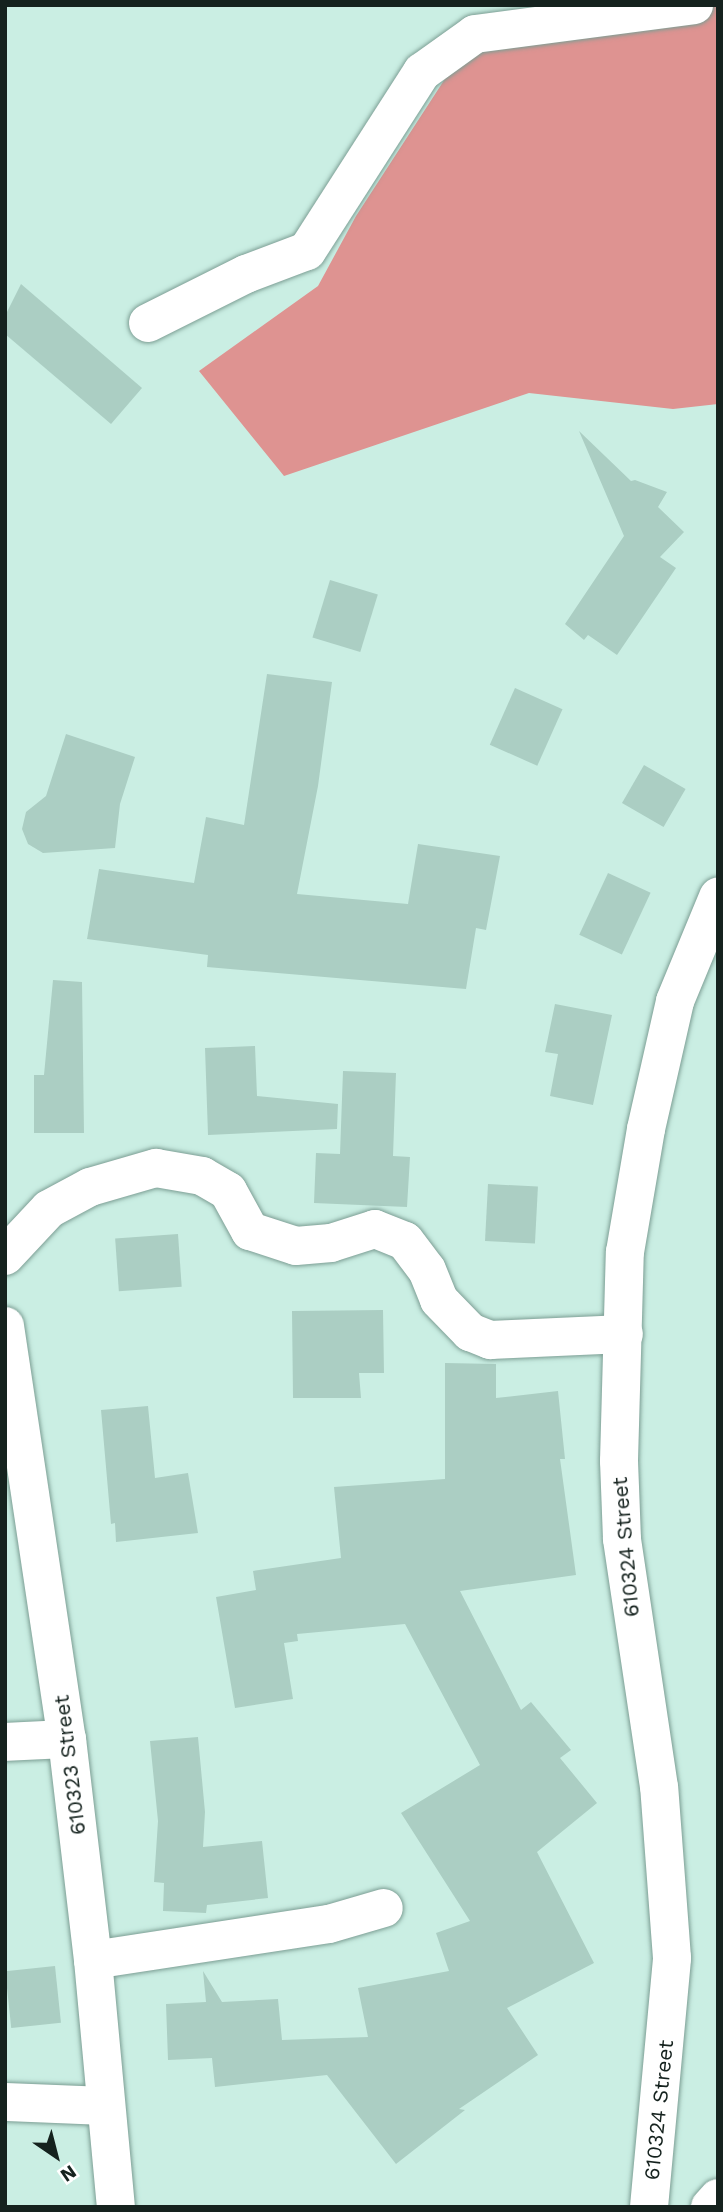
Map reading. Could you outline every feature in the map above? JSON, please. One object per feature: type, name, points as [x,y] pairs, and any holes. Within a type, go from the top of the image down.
[{"type":"street","points":[[148,323],[246,274],[307,251],[422,72],[475,34],[694,5]]},
{"type":"street","name":"610324 Street","points":[[649,2207],[673,1958],[659,1787],[622,1539],[619,1461],[625,1252],[646,1129],[675,1001],[718,898]]},
{"type":"street","points":[[5,1256],[49,1209],[90,1187],[156,1168],[202,1176],[228,1191],[250,1231],[296,1246],[331,1243],[375,1229],[405,1241],[427,1270],[439,1300],[470,1332],[490,1340],[624,1334]]},
{"type":"street","name":"610323 Street","points":[[5,1326],[11,1407],[68,1739],[93,1961],[116,2207]]},
{"type":"street","points":[[5,1742],[68,1739]]},
{"type":"street","points":[[93,1961],[328,1924],[384,1908]]},
{"type":"street","points":[[5,2102],[105,2106]]},
{"type":"street","points":[[710,2207],[718,2198]]},
{"type":"shaded area","points":[[633,5],[718,5],[718,404],[673,409],[529,393],[284,476],[199,371],[318,286],[356,216],[465,48]]},
{"type":"building","points":[[21,284],[142,388],[111,424],[5,334],[5,316]]},
{"type":"building","points":[[579,431],[631,481],[635,480],[667,492],[658,507],[684,532],[660,557],[676,568],[617,655],[588,635],[584,640],[565,624],[624,536]]},
{"type":"building","points":[[330,580],[378,595],[360,652],[312,637]]},
{"type":"building","points":[[267,674],[332,682],[318,786],[297,894],[408,904],[418,844],[500,856],[486,930],[476,928],[466,989],[207,967],[208,955],[87,939],[99,869],[194,883],[206,817],[244,825]]},
{"type":"building","points":[[515,688],[563,709],[537,766],[490,745]]},
{"type":"building","points":[[66,734],[135,757],[120,804],[115,848],[43,853],[28,844],[22,829],[26,812],[46,796]]},
{"type":"building","points":[[644,765],[686,789],[664,827],[622,803]]},
{"type":"building","points":[[608,873],[651,893],[622,954],[579,935]]},
{"type":"building","points":[[53,980],[82,982],[84,1133],[34,1133],[34,1075],[44,1075]]},
{"type":"building","points":[[555,1004],[612,1015],[593,1105],[550,1096],[558,1054],[545,1052]]},
{"type":"building","points":[[255,1046],[257,1096],[338,1104],[337,1129],[208,1135],[205,1048]]},
{"type":"building","points":[[343,1071],[396,1073],[393,1156],[410,1157],[407,1207],[314,1203],[316,1153],[340,1154]]},
{"type":"building","points":[[488,1184],[538,1187],[535,1244],[485,1241]]},
{"type":"building","points":[[178,1234],[182,1287],[119,1291],[115,1238]]},
{"type":"building","points":[[383,1310],[384,1373],[359,1373],[361,1398],[293,1398],[292,1311]]},
{"type":"building","points":[[445,1363],[496,1364],[496,1398],[558,1391],[565,1459],[560,1459],[576,1575],[460,1591],[521,1710],[531,1702],[571,1750],[560,1758],[597,1803],[537,1852],[594,1963],[507,2008],[538,2055],[459,2109],[465,2110],[396,2164],[327,2075],[215,2087],[212,2058],[168,2060],[166,2004],[206,2002],[203,1971],[222,2002],[278,1999],[282,2040],[368,2037],[358,1988],[449,1971],[436,1933],[470,1921],[401,1813],[480,1765],[405,1624],[297,1634],[298,1641],[284,1643],[293,1699],[235,1708],[216,1597],[256,1590],[253,1571],[341,1558],[334,1487],[445,1479]]},
{"type":"building","points":[[148,1406],[155,1478],[188,1473],[198,1533],[116,1542],[115,1523],[111,1524],[101,1410]]},
{"type":"building","points":[[198,1737],[205,1812],[203,1847],[262,1841],[268,1898],[207,1905],[206,1913],[163,1911],[164,1883],[154,1882],[158,1821],[150,1741]]},
{"type":"building","points":[[55,1966],[61,2023],[11,2028],[5,1971]]}]
